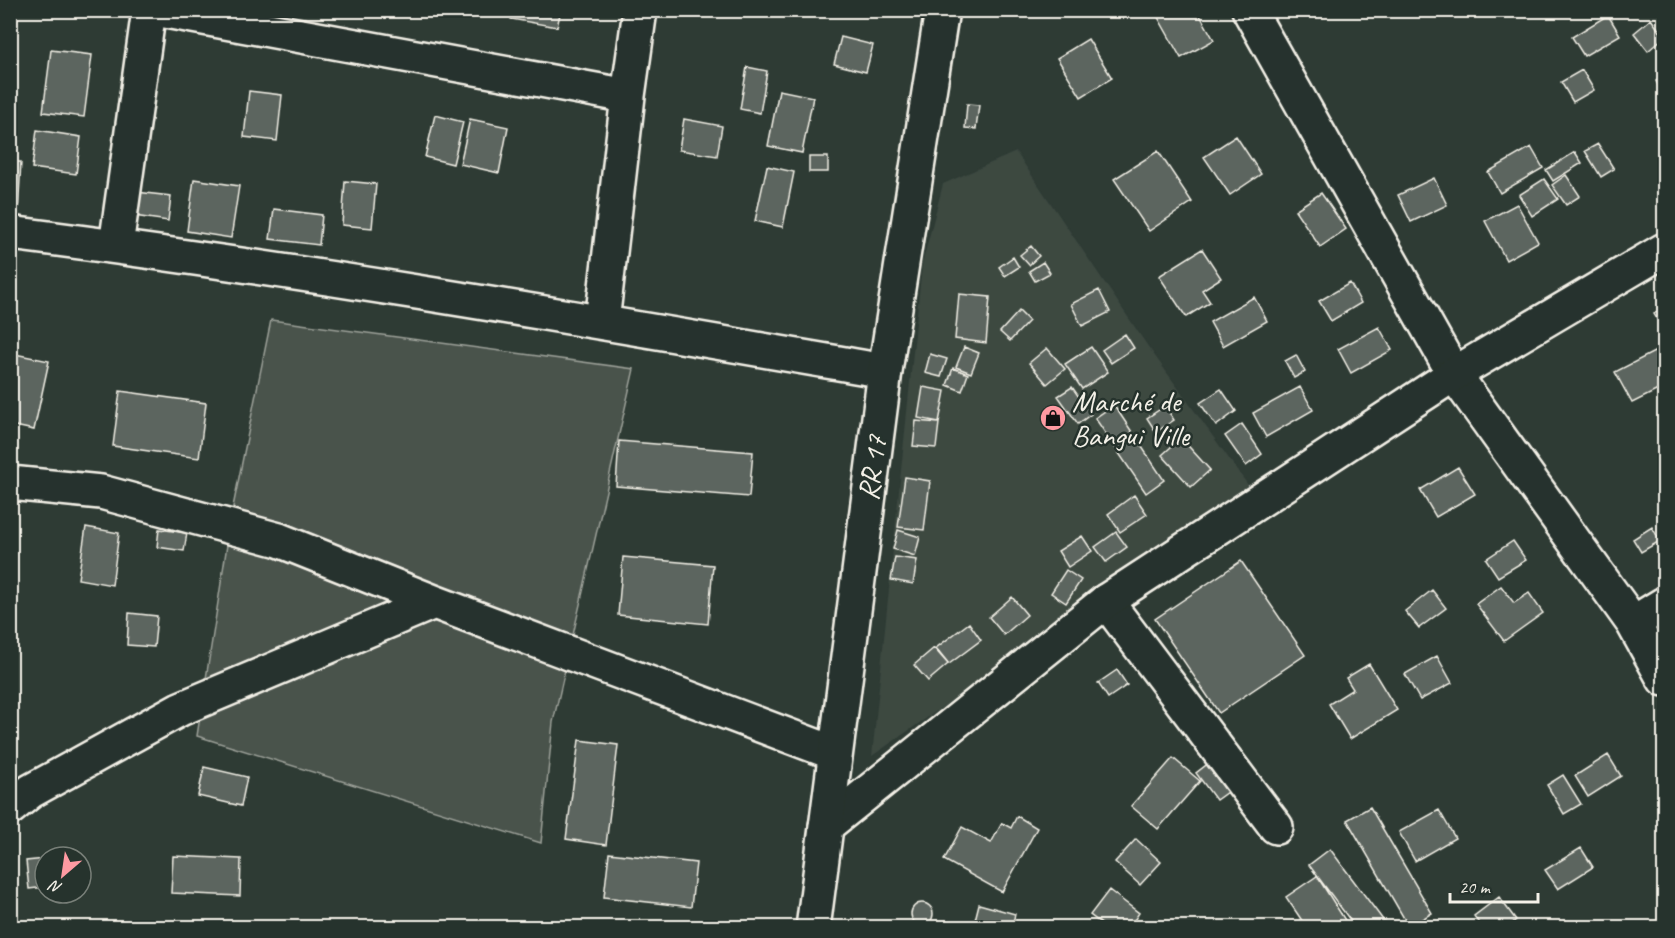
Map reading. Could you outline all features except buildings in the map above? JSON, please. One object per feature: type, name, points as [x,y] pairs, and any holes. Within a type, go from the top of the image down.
[{"type":"street","points":[[117,246],[149,10]]},
{"type":"street","points":[[160,10],[628,96]]},
{"type":"street","points":[[602,322],[640,10]]},
{"type":"street","name":"RR 17","points":[[813,927],[885,371],[942,10]]},
{"type":"street","points":[[1249,10],[1454,374],[1633,623],[1665,679]]},
{"type":"street","points":[[10,233],[117,246],[602,322],[885,371]]},
{"type":"street","points":[[826,826],[1106,601],[1454,374],[1665,250]]},
{"type":"street","points":[[10,483],[101,492],[252,531],[834,753]]},
{"type":"street","points":[[1106,601],[1276,827]]},
{"type":"street","points":[[10,808],[30,791],[180,709],[434,602]]},
{"type":"street","points":[[1633,623],[1665,604]]},
{"type":"shaded area","name":"Marché de Bangui Ville","points":[[1016,152],[1147,345],[1253,492],[872,756],[922,264],[943,184]]},
{"type":"shaded area","points":[[271,320],[634,369],[553,722],[541,843],[197,736],[233,507]]},
{"type":"place","name":"Marché de Bangui Ville","points":[[1053,418]]}]
